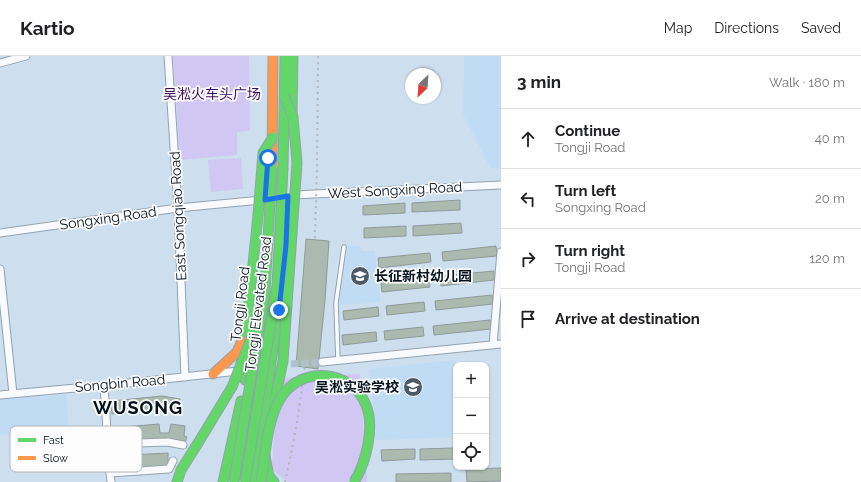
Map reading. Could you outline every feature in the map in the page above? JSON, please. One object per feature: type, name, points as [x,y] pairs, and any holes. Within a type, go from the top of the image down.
[{"type":"main road","name":"Tongji Road","points":[[224,482],[245,380],[256,306],[265,200],[269,127],[268,56]]},
{"type":"main road","name":"Tongji Elevated Road","points":[[234,482],[260,324],[270,224],[273,56]]},
{"type":"main road","name":"Tongji Elevated Road","points":[[245,482],[277,286],[281,228],[285,56]]},
{"type":"main road","points":[[253,482],[273,358],[286,245],[293,56]]},
{"type":"main road","points":[[274,482],[269,476],[265,460],[267,438],[287,362],[284,347],[297,164],[293,117],[284,96]]},
{"type":"main road","points":[[219,482],[219,471],[240,370],[246,333],[263,153],[272,138]]},
{"type":"main road","points":[[177,482],[191,454],[232,387],[250,337],[260,324]]},
{"type":"main road","points":[[213,374],[237,352],[246,333]]},
{"type":"main road","points":[[270,378],[287,362]]},
{"type":"main road","points":[[240,370],[245,380]]},
{"type":"main road","points":[[261,482],[271,424],[282,397],[296,381],[312,375],[322,374],[346,381],[360,395],[366,405],[368,416],[367,441],[362,466],[354,482]]},
{"type":"street","points":[[0,63],[26,56]]},
{"type":"street","name":"East Songqiao Road","points":[[168,56],[178,208],[185,377]]},
{"type":"street","name":"West Songxing Road","points":[[288,196],[501,184]]},
{"type":"street","name":"Songxing Road","points":[[0,233],[178,208],[265,200],[288,196]]},
{"type":"street","points":[[493,345],[501,252]]},
{"type":"street","points":[[0,269],[3,332],[14,394]]},
{"type":"street","points":[[322,362],[501,344]]},
{"type":"street","points":[[273,358],[287,362]]},
{"type":"street","name":"Songbin Road","points":[[0,395],[104,386],[240,370]]},
{"type":"street","points":[[104,386],[107,426]]},
{"type":"street","points":[[142,443],[168,442],[183,445]]},
{"type":"street","points":[[142,471],[169,469],[173,462]]},
{"type":"street","points":[[111,482],[110,473],[125,472]]},
{"type":"lane","points":[[338,361],[336,303],[344,247]]},
{"type":"shaded area","points":[[464,56],[501,56],[501,168],[490,168],[463,115]]},
{"type":"shaded area","name":"长征新村幼儿园","points":[[348,246],[361,246],[362,251],[375,251],[380,302],[339,305]]},
{"type":"shaded area","name":"吴淞实验学校","points":[[455,360],[455,362],[453,362],[453,437],[376,440],[370,369]]},
{"type":"shaded area","points":[[66,395],[69,426],[10,426],[10,434],[0,435],[0,399]]},
{"type":"green space","name":"吴淞火车头广场","points":[[173,56],[249,56],[250,131],[237,132],[237,155],[180,160]]},
{"type":"green space","points":[[241,158],[243,189],[211,192],[208,160]]},
{"type":"green space","points":[[360,374],[367,482],[288,482],[275,472],[272,466],[277,390],[286,378]]},
{"type":"building","points":[[460,200],[460,210],[412,212],[412,203]]},
{"type":"building","points":[[405,203],[405,213],[363,215],[363,206]]},
{"type":"building","points":[[461,223],[462,233],[413,236],[413,226]]},
{"type":"building","points":[[406,226],[406,236],[364,238],[364,228]]},
{"type":"building","points":[[306,239],[329,241],[318,369],[296,366]]},
{"type":"building","points":[[496,246],[497,256],[443,261],[442,252]]},
{"type":"building","points":[[430,253],[431,262],[379,268],[378,258]]},
{"type":"building","points":[[494,271],[494,280],[441,286],[440,276]]},
{"type":"building","points":[[429,278],[430,287],[382,292],[381,283]]},
{"type":"building","points":[[492,295],[493,304],[436,310],[435,301]]},
{"type":"building","points":[[424,302],[425,311],[387,315],[386,306]]},
{"type":"building","points":[[378,307],[379,316],[344,320],[343,311]]},
{"type":"building","points":[[490,320],[491,329],[434,335],[433,326]]},
{"type":"building","points":[[423,327],[424,336],[385,340],[384,331]]},
{"type":"building","points":[[376,332],[377,341],[343,345],[342,335]]},
{"type":"building","points":[[162,396],[180,399],[178,413],[166,410],[112,414],[111,401]]},
{"type":"building","points":[[159,424],[160,433],[169,433],[171,424],[185,426],[184,436],[187,437],[185,443],[142,442],[142,426],[134,426]]},
{"type":"building","points":[[453,448],[453,459],[420,460],[420,449]]},
{"type":"building","points":[[415,449],[415,459],[382,461],[381,450]]},
{"type":"building","points":[[168,453],[168,468],[142,469],[142,454]]},
{"type":"building","points":[[489,468],[501,468],[501,481],[467,482],[466,470],[489,470]]},
{"type":"building","points":[[451,473],[451,482],[396,482],[396,474]]},
{"type":"tunnel","points":[[291,364],[322,362]]},
{"type":"railway","points":[[285,482],[296,430],[304,377],[309,324],[316,217],[318,56]]},
{"type":"traffic: fast","points":[[283,168],[285,56]]},
{"type":"traffic: fast","points":[[292,113],[293,56]]},
{"type":"traffic: fast","points":[[284,96],[293,117],[297,163],[284,347]]},
{"type":"traffic: fast","points":[[258,215],[263,153],[273,137]]},
{"type":"traffic: fast","points":[[234,482],[265,291],[272,168]]},
{"type":"traffic: fast","points":[[245,482],[277,285],[283,168]]},
{"type":"traffic: fast","points":[[245,380],[240,370],[246,333],[258,215]]},
{"type":"traffic: fast","points":[[253,482],[277,323]]},
{"type":"traffic: fast","points":[[198,443],[232,387],[253,334]]},
{"type":"traffic: fast","points":[[273,410],[283,361],[284,347]]},
{"type":"traffic: fast","points":[[261,482],[267,438],[277,405],[282,396],[291,386],[302,379],[314,376],[327,376],[350,384],[359,393],[366,405],[370,424],[368,445],[362,465],[354,482]]},
{"type":"traffic: fast","points":[[223,482],[241,401]]},
{"type":"traffic: fast","points":[[177,482],[181,470],[198,443]]},
{"type":"traffic: fast","points":[[265,456],[269,476],[274,482]]},
{"type":"traffic: slow","points":[[272,168],[273,56]]},
{"type":"traffic: slow","points":[[213,374],[237,352],[242,341]]},
{"type":"place","name":"长征新村幼儿园","points":[[360,276]]},
{"type":"place","name":"吴淞实验学校","points":[[413,387]]},
{"type":"district","name":"WUSONG","points":[[138,408]]},
{"type":"route","points":[[268,158],[265,200],[288,196],[286,245],[279,310]]}]
